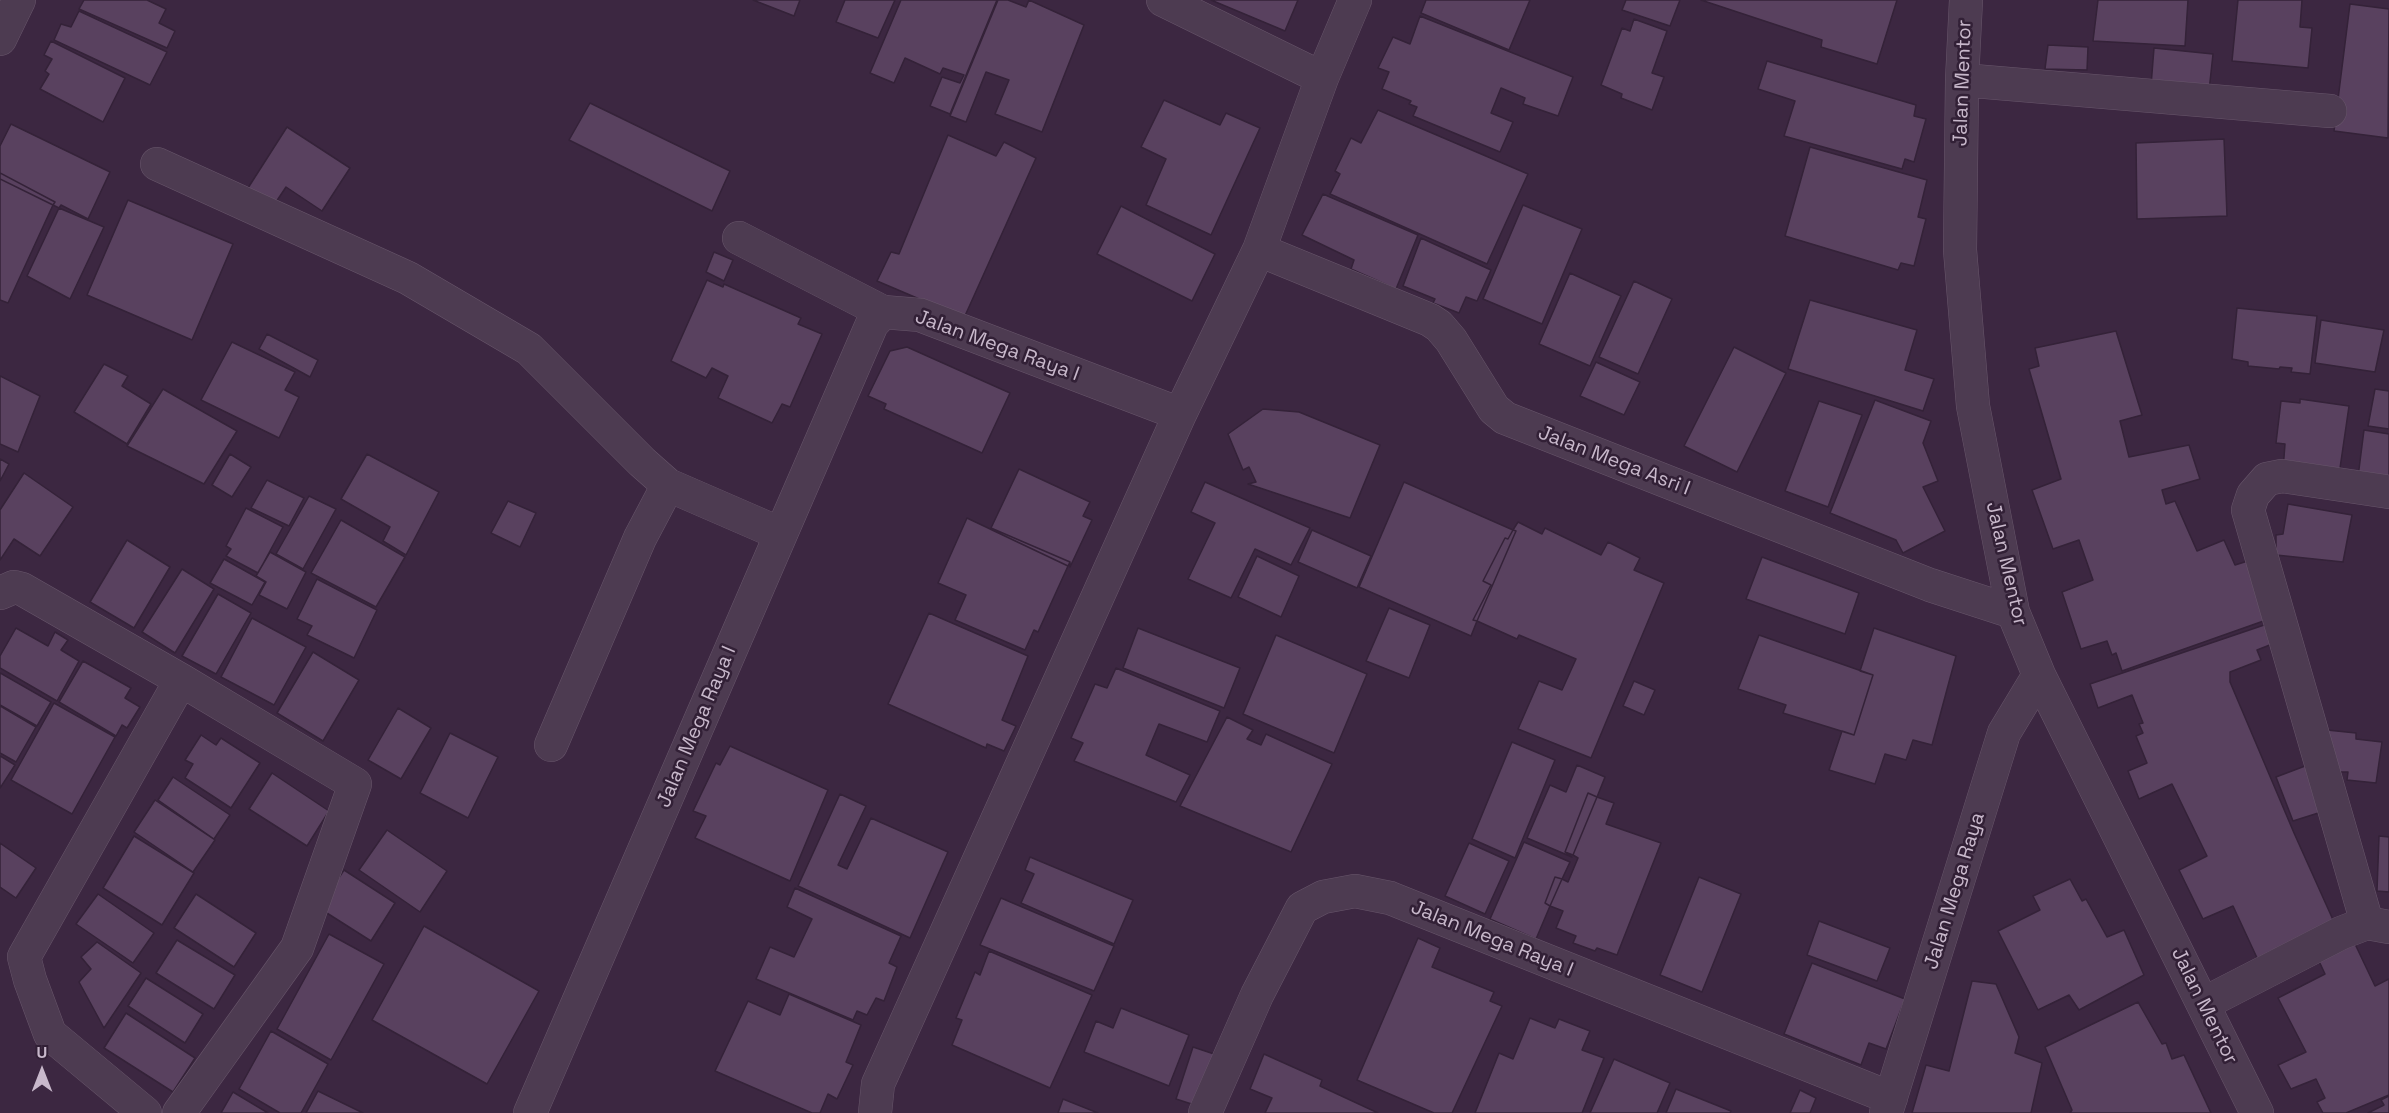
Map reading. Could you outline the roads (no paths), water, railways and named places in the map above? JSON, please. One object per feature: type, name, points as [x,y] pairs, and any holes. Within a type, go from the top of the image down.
[{"type":"street","points":[[0,39],[19,0]]},
{"type":"street","points":[[1163,0],[1322,78]]},
{"type":"street","points":[[875,1113],[878,1084],[1180,414],[1259,250],[1322,78],[1355,0]]},
{"type":"street","name":"Jalan Mentor","points":[[1966,0],[1962,80],[1960,250],[1973,406],[2013,612],[2039,675],[2257,1113]]},
{"type":"street","points":[[1962,80],[2330,111]]},
{"type":"street","points":[[157,164],[408,278],[530,349],[642,462],[668,485],[781,534]]},
{"type":"street","points":[[739,238],[883,312]]},
{"type":"street","name":"Jalan Mega Asri I","points":[[1259,250],[1430,320],[1439,326],[1451,340],[1494,409],[1505,418],[1930,585],[2013,612]]},
{"type":"street","name":"Jalan Mega Raya I","points":[[530,1113],[872,324],[883,312],[920,315],[1180,414]]},
{"type":"street","points":[[2203,1004],[2341,933],[2378,925],[2248,510],[2253,495],[2266,479],[2282,476],[2389,492]]},
{"type":"street","points":[[551,745],[640,538],[668,485]]},
{"type":"street","points":[[0,593],[14,587],[22,589],[181,680],[355,784],[297,948],[179,1113]]},
{"type":"street","name":"Jalan Mega Raya","points":[[1888,1105],[2004,733],[2039,675]]},
{"type":"street","points":[[145,1113],[50,1035],[24,957],[181,680]]},
{"type":"street","name":"Jalan Mega Raya I","points":[[1205,1113],[1257,995],[1302,908],[1323,897],[1355,891],[1390,898],[1888,1105]]}]
